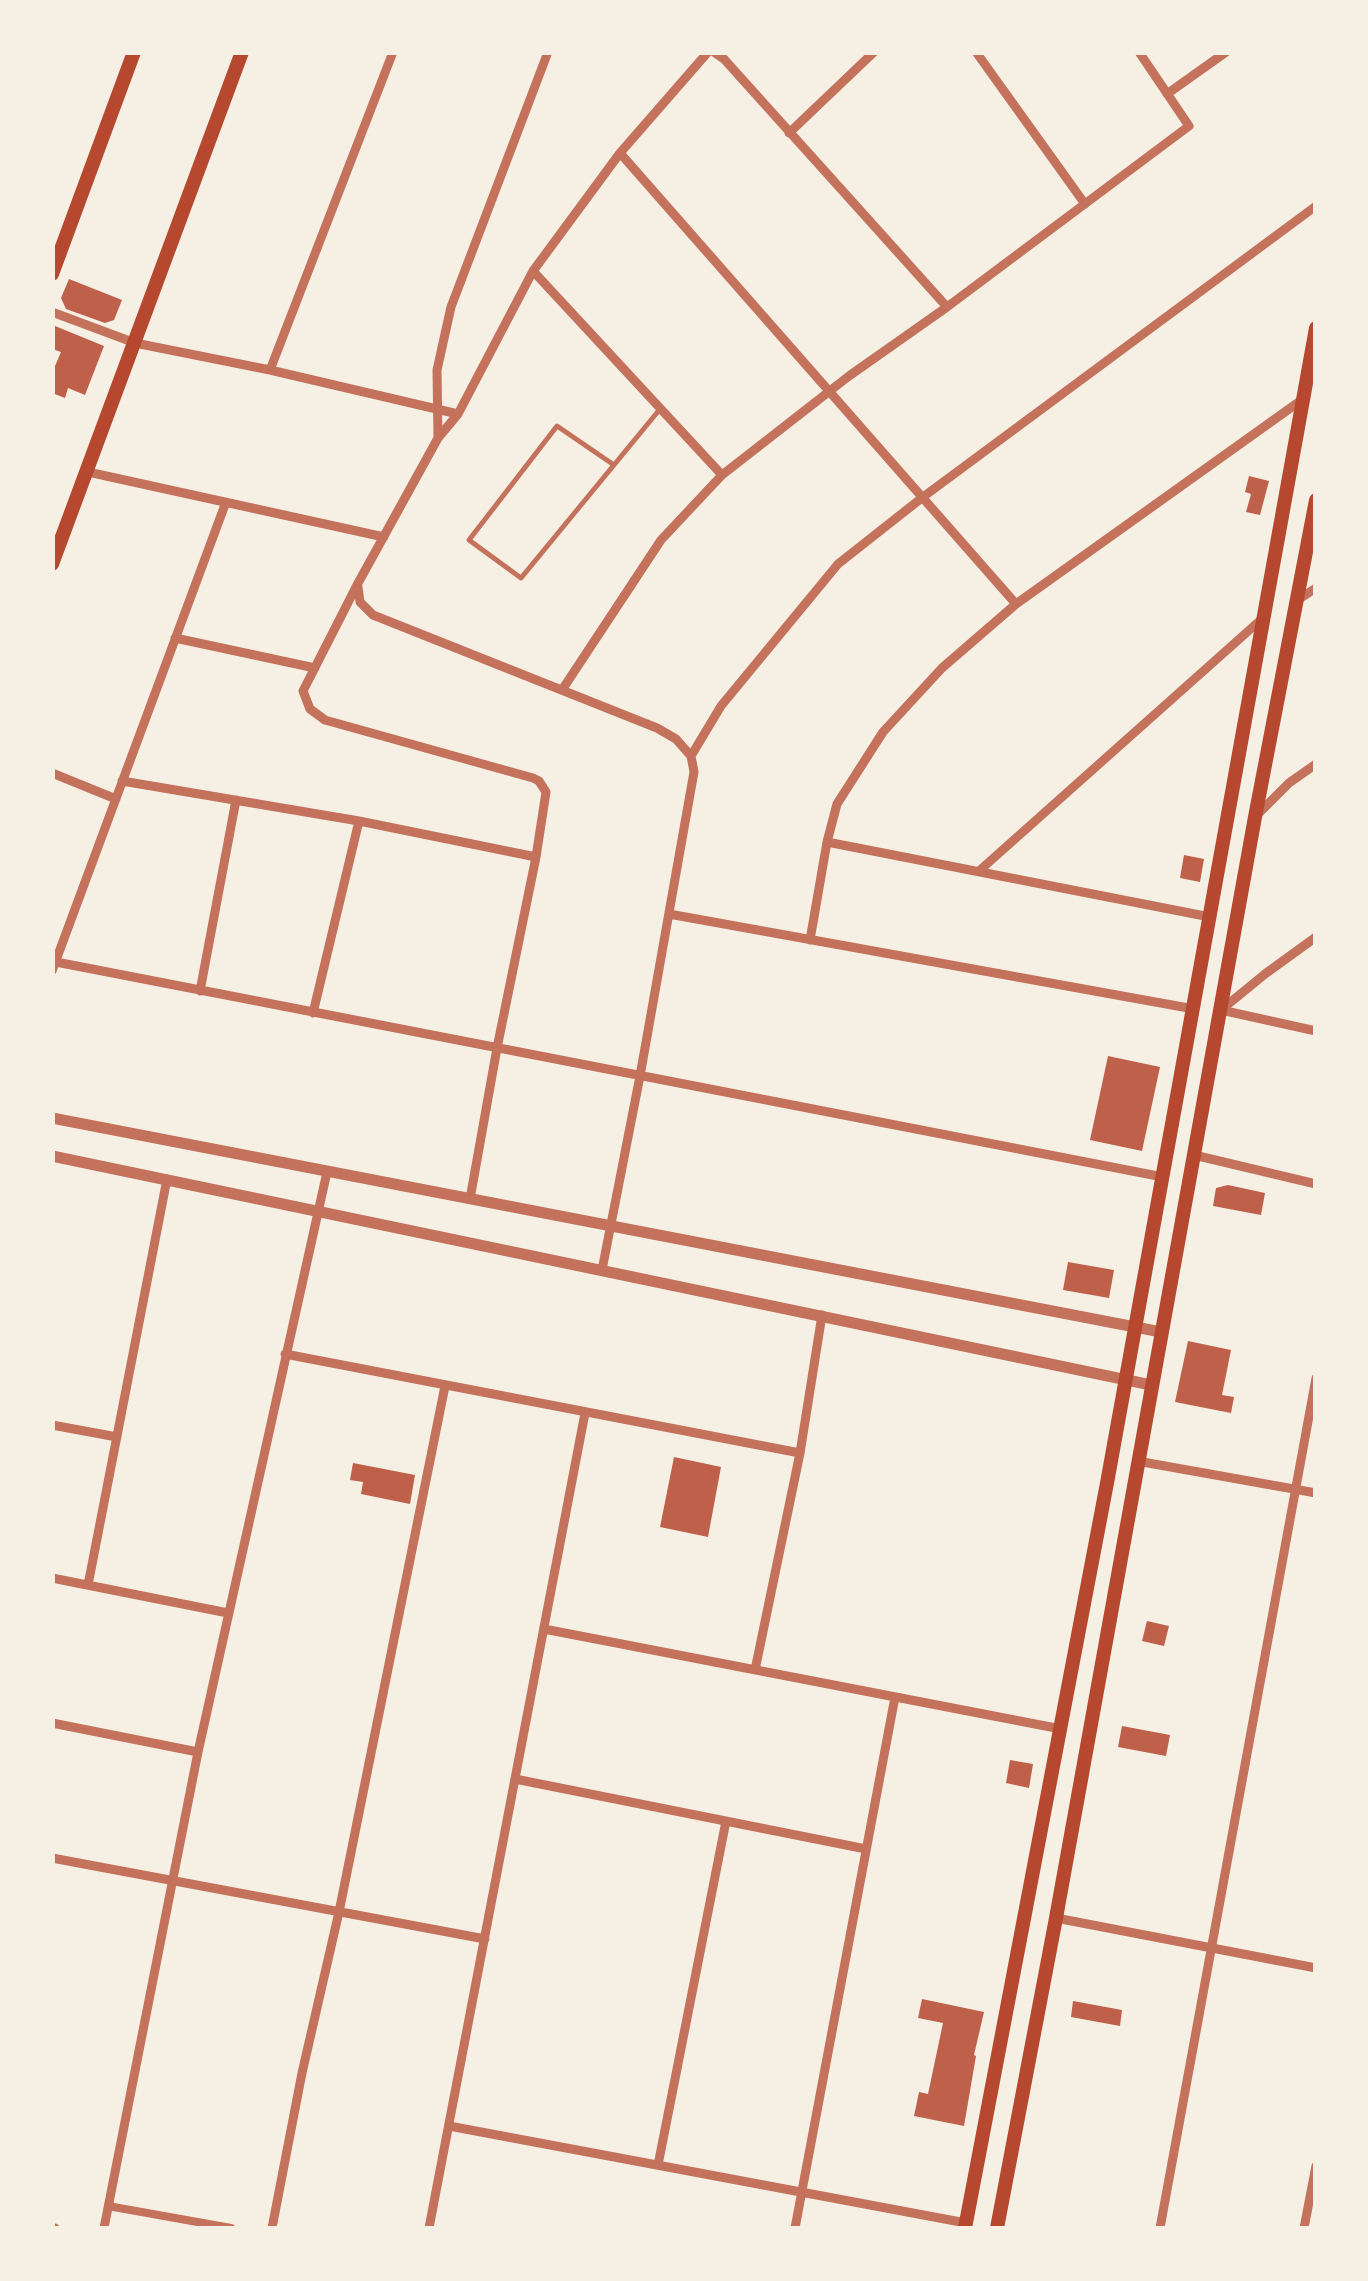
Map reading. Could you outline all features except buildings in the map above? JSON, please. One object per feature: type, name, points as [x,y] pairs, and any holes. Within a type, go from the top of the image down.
[{"type":"main road","points":[[52,274],[134,52]]},
{"type":"main road","points":[[52,564],[242,52]]},
{"type":"main road","points":[[966,2226],[1062,1729],[1316,328]]},
{"type":"main road","points":[[998,2228],[1316,500]]},
{"type":"street","points":[[270,370],[393,52]]},
{"type":"street","points":[[438,438],[437,370],[451,307],[548,52]]},
{"type":"street","points":[[470,1199],[546,792],[539,781],[325,720],[310,709],[303,690],[358,584],[438,438],[458,414],[533,271],[620,153],[711,52],[724,59],[947,307]]},
{"type":"street","points":[[789,133],[874,52]]},
{"type":"street","points":[[976,52],[1085,204]]},
{"type":"street","points":[[562,690],[661,540],[722,475],[849,376],[1189,126],[1139,52]]},
{"type":"street","points":[[1167,94],[1226,52]]},
{"type":"street","points":[[620,153],[1016,604]]},
{"type":"street","points":[[691,756],[721,706],[838,564],[1316,206]]},
{"type":"street","points":[[533,271],[722,475]]},
{"type":"street","points":[[52,312],[135,343],[458,414]]},
{"type":"street","points":[[810,940],[837,804],[883,732],[942,668],[1016,604],[1303,399]]},
{"type":"street","points":[[88,472],[384,537]]},
{"type":"street","points":[[226,502],[54,966],[1163,1177]]},
{"type":"street","points":[[358,584],[360,602],[373,615],[657,728],[676,739],[691,756],[694,772],[602,1270]]},
{"type":"street","points":[[1296,602],[1316,588]]},
{"type":"street","points":[[978,872],[1264,617]]},
{"type":"street","points":[[175,638],[315,668]]},
{"type":"street","points":[[1256,816],[1289,783],[1316,764]]},
{"type":"street","points":[[52,773],[116,799]]},
{"type":"street","points":[[122,780],[536,857]]},
{"type":"street","points":[[200,991],[236,800]]},
{"type":"street","points":[[313,1013],[358,821]]},
{"type":"street","points":[[827,842],[1210,917]]},
{"type":"street","points":[[668,914],[1194,1008]]},
{"type":"street","points":[[1221,1010],[1316,937]]},
{"type":"street","points":[[1221,1010],[1316,1032]]},
{"type":"street","points":[[52,1118],[1161,1332]]},
{"type":"street","points":[[1194,1155],[1316,1184]]},
{"type":"street","points":[[52,1156],[1151,1385]]},
{"type":"street","points":[[104,2228],[198,1752],[327,1172]]},
{"type":"street","points":[[88,1585],[167,1180]]},
{"type":"street","points":[[755,1670],[800,1452],[822,1316]]},
{"type":"street","points":[[285,1354],[800,1452]]},
{"type":"street","points":[[1160,2228],[1316,1378]]},
{"type":"street","points":[[272,2228],[302,2073],[340,1912],[445,1386]]},
{"type":"street","points":[[429,2228],[586,1412]]},
{"type":"street","points":[[52,1425],[117,1437]]},
{"type":"street","points":[[1138,1461],[1316,1493]]},
{"type":"street","points":[[52,1578],[228,1613]]},
{"type":"street","points":[[544,1629],[1062,1729]]},
{"type":"street","points":[[795,2228],[895,1697]]},
{"type":"street","points":[[52,1723],[198,1752]]},
{"type":"street","points":[[515,1779],[866,1848]]},
{"type":"street","points":[[658,2165],[726,1821]]},
{"type":"street","points":[[52,1858],[485,1939]]},
{"type":"street","points":[[1056,1918],[1316,1968]]},
{"type":"street","points":[[448,2126],[966,2226]]},
{"type":"street","points":[[1304,2228],[1316,2166]]},
{"type":"street","points":[[108,2206],[231,2228]]},
{"type":"lane","points":[[614,465],[557,426],[468,540],[521,578],[614,465],[660,408]]}]
